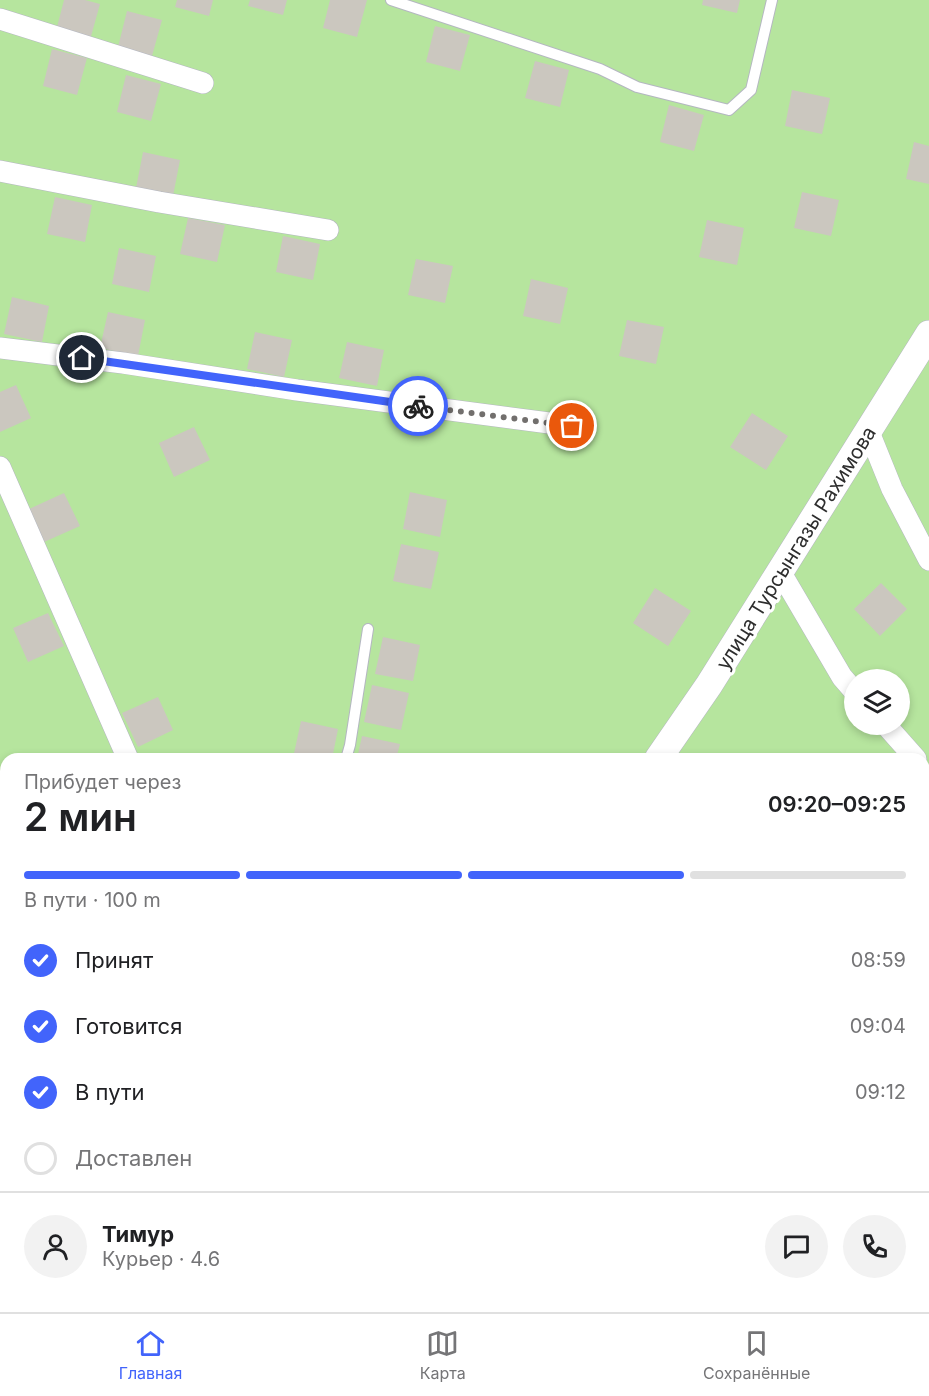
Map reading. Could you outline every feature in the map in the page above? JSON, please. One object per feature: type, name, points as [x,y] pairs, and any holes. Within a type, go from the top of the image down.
[{"type":"street","points":[[0,19],[203,84]]},
{"type":"street","points":[[0,171],[159,202],[328,231]]},
{"type":"street","name":"улица Турсынгазы Рахимова","points":[[662,753],[710,686],[929,334]]},
{"type":"street","points":[[0,348],[572,426]]},
{"type":"street","points":[[869,432],[892,489],[929,560]]},
{"type":"street","points":[[0,467],[125,753]]},
{"type":"street","points":[[781,573],[844,679]]},
{"type":"street","points":[[895,735],[911,753]]},
{"type":"lane","points":[[391,0],[600,69],[637,87],[729,110],[751,90],[772,0]]},
{"type":"lane","points":[[348,753],[368,629]]},
{"type":"green space","points":[[0,0],[929,0],[929,753],[0,753]]},
{"type":"building","points":[[64,0],[85,0],[100,4],[90,40],[56,31]]},
{"type":"building","points":[[177,0],[213,0],[209,16],[175,7]]},
{"type":"building","points":[[250,0],[287,0],[283,15],[248,6]]},
{"type":"building","points":[[330,0],[367,0],[357,37],[323,28]]},
{"type":"building","points":[[703,0],[740,0],[737,13],[702,5]]},
{"type":"building","points":[[127,11],[162,20],[152,56],[118,47]]},
{"type":"building","points":[[435,26],[470,35],[460,71],[426,62]]},
{"type":"building","points":[[52,49],[87,58],[77,95],[43,86]]},
{"type":"building","points":[[535,61],[569,70],[560,107],[525,98]]},
{"type":"building","points":[[126,75],[161,84],[151,121],[117,112]]},
{"type":"building","points":[[792,90],[830,98],[822,134],[785,126]]},
{"type":"building","points":[[669,105],[704,115],[694,151],[660,142]]},
{"type":"building","points":[[914,142],[929,146],[929,184],[906,179]]},
{"type":"building","points":[[143,152],[180,160],[173,196],[136,188]]},
{"type":"building","points":[[802,192],[839,200],[831,236],[794,228]]},
{"type":"building","points":[[55,197],[92,205],[85,242],[47,234]]},
{"type":"building","points":[[188,218],[225,225],[217,262],[180,254]]},
{"type":"building","points":[[707,220],[744,228],[737,265],[699,257]]},
{"type":"building","points":[[283,236],[320,244],[313,280],[276,272]]},
{"type":"building","points":[[119,248],[156,256],[149,292],[112,284]]},
{"type":"building","points":[[416,259],[453,266],[445,303],[408,295]]},
{"type":"building","points":[[531,279],[568,288],[560,324],[523,316]]},
{"type":"building","points":[[12,297],[49,306],[42,342],[4,334]]},
{"type":"building","points":[[108,312],[145,320],[138,356],[100,348]]},
{"type":"building","points":[[627,320],[664,327],[656,364],[619,356]]},
{"type":"building","points":[[255,332],[292,340],[284,377],[247,369]]},
{"type":"building","points":[[347,342],[384,350],[377,386],[339,378]]},
{"type":"building","points":[[16,385],[31,418],[0,432],[0,392]]},
{"type":"building","points":[[752,413],[788,436],[766,470],[730,447]]},
{"type":"building","points":[[194,427],[210,460],[174,477],[159,443]]},
{"type":"building","points":[[410,492],[447,500],[440,537],[403,529]]},
{"type":"building","points":[[64,493],[80,526],[44,542],[29,509]]},
{"type":"building","points":[[401,544],[439,552],[431,589],[393,581]]},
{"type":"building","points":[[881,583],[907,609],[880,636],[854,609]]},
{"type":"building","points":[[655,588],[691,611],[668,646],[633,623]]},
{"type":"building","points":[[48,613],[64,646],[28,662],[13,628]]},
{"type":"building","points":[[383,637],[420,645],[413,681],[375,674]]},
{"type":"building","points":[[372,685],[409,693],[401,730],[364,722]]},
{"type":"building","points":[[158,697],[173,730],[138,747],[122,713]]},
{"type":"building","points":[[301,721],[338,729],[333,753],[294,753]]},
{"type":"building","points":[[362,736],[400,744],[398,753],[358,753]]},
{"type":"way so far","points":[[418,406],[572,426]]},
{"type":"route","points":[[82,358],[418,406]]}]
